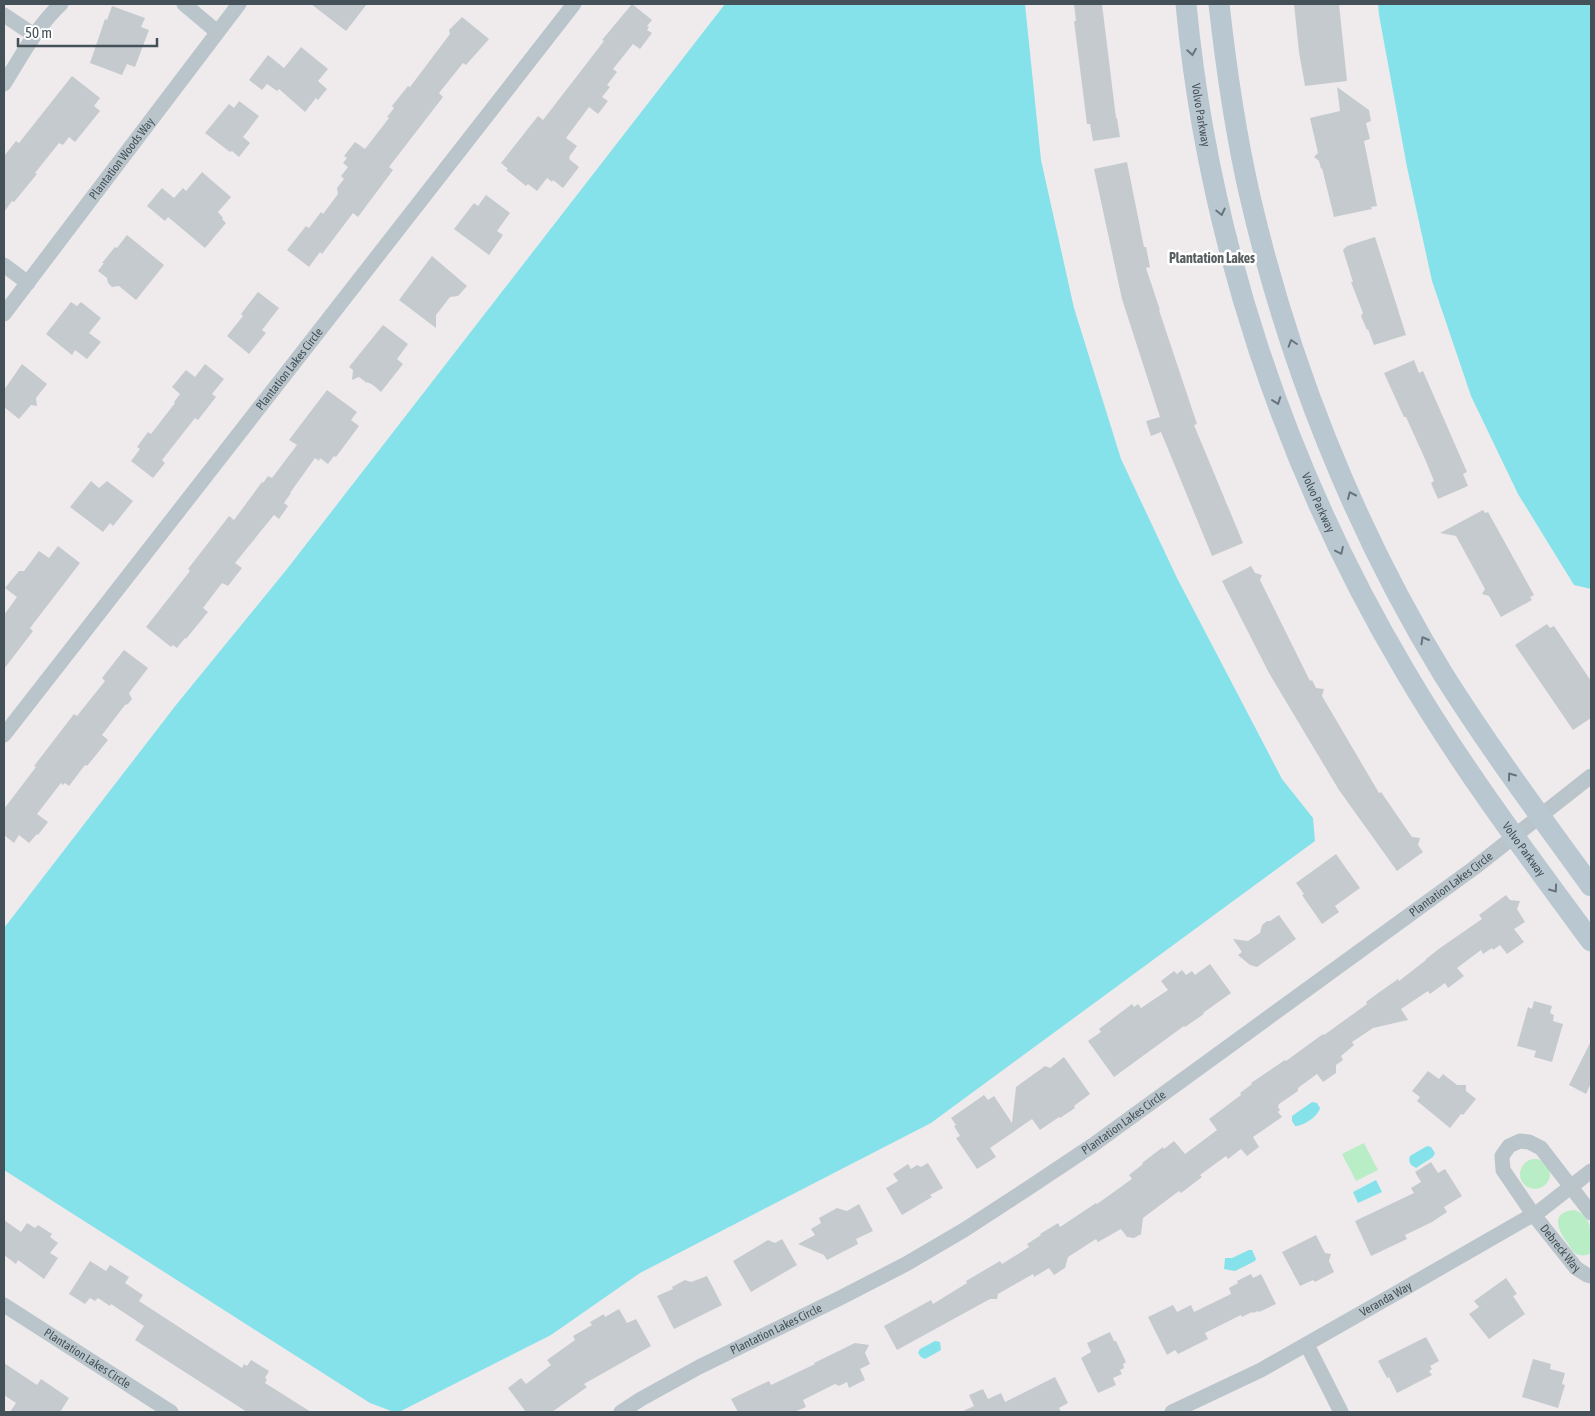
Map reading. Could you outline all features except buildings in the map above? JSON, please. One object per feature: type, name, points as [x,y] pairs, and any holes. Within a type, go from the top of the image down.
[{"type":"main road","name":"Volvo Parkway","points":[[1186,4],[1208,156],[1224,228],[1244,301],[1287,429],[1325,517],[1372,613],[1437,724],[1591,941]]},
{"type":"main road","points":[[1219,4],[1235,124],[1262,246],[1297,359],[1324,432],[1378,554],[1408,613],[1442,672],[1492,750],[1591,886]]},
{"type":"street","points":[[4,84],[34,35],[52,12],[61,4]]},
{"type":"street","points":[[184,4],[216,32]]},
{"type":"street","name":"Plantation Woods Way","points":[[4,314],[239,4]]},
{"type":"street","name":"Plantation Lakes Circle","points":[[4,735],[574,4]]},
{"type":"street","points":[[4,16],[34,35]]},
{"type":"street","points":[[4,265],[28,283]]},
{"type":"street","name":"Plantation Lakes Circle","points":[[622,1412],[641,1399],[699,1367],[906,1264],[1020,1194],[1093,1145],[1474,868],[1591,776]]},
{"type":"street","name":"Debreck Way","points":[[1572,1186],[1541,1148],[1527,1142],[1520,1142],[1509,1146],[1502,1156],[1503,1170],[1534,1214],[1576,1268],[1591,1276]]},
{"type":"street","name":"Veranda Way","points":[[1172,1412],[1261,1370],[1307,1345],[1534,1214],[1591,1171]]},
{"type":"street","points":[[1572,1186],[1591,1213]]},
{"type":"street","name":"Plantation Lakes Circle","points":[[4,1304],[171,1412]]},
{"type":"street","points":[[1307,1345],[1341,1412]]},
{"type":"green space","points":[[1364,1143],[1378,1170],[1356,1181],[1342,1154]]},
{"type":"green space","points":[[1535,1159],[1546,1163],[1550,1174],[1546,1185],[1535,1189],[1524,1185],[1520,1174],[1524,1163]]},
{"type":"green space","points":[[1574,1210],[1585,1217],[1590,1227],[1591,1253],[1588,1255],[1576,1254],[1560,1231],[1559,1217],[1567,1211]]},
{"type":"water","points":[[725,4],[1025,4],[1041,160],[1074,308],[1121,459],[1177,578],[1282,779],[1313,818],[1315,841],[931,1123],[640,1273],[551,1335],[399,1412],[394,1412],[370,1403],[4,1170],[4,928],[176,705],[287,569]]},
{"type":"water","points":[[1378,4],[1591,4],[1591,589],[1574,585],[1518,494],[1471,396],[1432,281],[1407,167]]},
{"type":"water","points":[[1312,1102],[1317,1103],[1320,1108],[1317,1114],[1299,1126],[1295,1126],[1292,1116]]},
{"type":"water","points":[[1427,1146],[1431,1147],[1435,1153],[1433,1157],[1416,1168],[1414,1167],[1409,1162],[1410,1156]]},
{"type":"water","points":[[1376,1180],[1382,1192],[1358,1203],[1353,1192]]},
{"type":"water","points":[[1252,1250],[1255,1261],[1235,1271],[1224,1269],[1225,1258],[1232,1258]]},
{"type":"water","points":[[935,1341],[940,1342],[941,1350],[925,1359],[921,1357],[918,1353],[920,1349]]},
{"type":"district","name":"Plantation Lakes","points":[[1212,258]]}]
